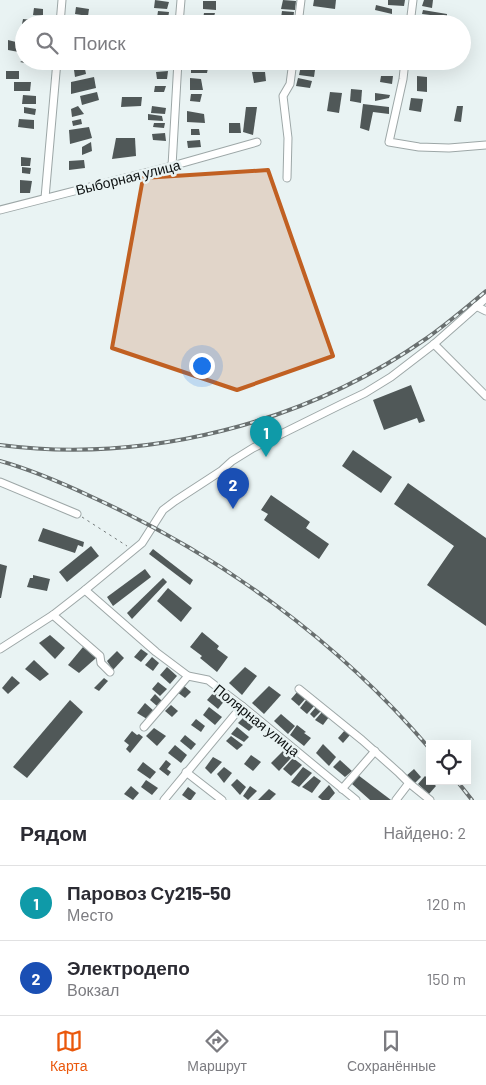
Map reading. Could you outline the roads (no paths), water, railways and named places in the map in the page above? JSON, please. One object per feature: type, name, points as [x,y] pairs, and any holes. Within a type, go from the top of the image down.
[{"type":"street","points":[[61,15],[62,0]]},
{"type":"street","points":[[179,15],[180,0]]},
{"type":"street","points":[[299,15],[301,0]]},
{"type":"street","points":[[411,15],[413,0]]},
{"type":"street","points":[[45,198],[56,70]]},
{"type":"street","points":[[172,166],[177,70]]},
{"type":"street","points":[[287,178],[288,138],[283,96],[290,84],[292,70]]},
{"type":"street","points":[[404,70],[388,142],[434,148],[486,145]]},
{"type":"street","name":"Выборная улица","points":[[0,210],[172,166],[256,142]]},
{"type":"street","points":[[0,649],[53,615],[134,550],[142,543],[163,510],[253,448],[365,393],[391,377],[434,344],[486,298]]},
{"type":"street","points":[[476,306],[486,311]]},
{"type":"street","points":[[434,344],[486,396]]},
{"type":"street","points":[[0,482],[77,514]]},
{"type":"street","name":"Полярная улица","points":[[85,590],[156,652],[188,676],[208,680],[356,800]]},
{"type":"street","points":[[53,615],[100,656],[101,663],[110,672]]},
{"type":"street","points":[[144,727],[188,676]]},
{"type":"street","points":[[299,689],[430,800]]},
{"type":"street","points":[[164,800],[242,706]]},
{"type":"street","points":[[342,789],[375,752]]},
{"type":"street","points":[[186,772],[222,800]]},
{"type":"street","points":[[396,800],[409,783]]},
{"type":"railway","points":[[0,445],[56,449],[112,448],[168,442],[223,430],[277,414],[330,393],[380,368],[427,338],[486,291]]},
{"type":"railway","points":[[0,461],[24,468],[58,482],[140,520],[231,574],[274,604],[356,672],[426,745]]},
{"type":"railway","points":[[460,785],[472,800]]},
{"type":"place","name":"Паровоз Су215-50","points":[[266,457]]},
{"type":"place","name":"Электродепо","points":[[233,509]]}]
